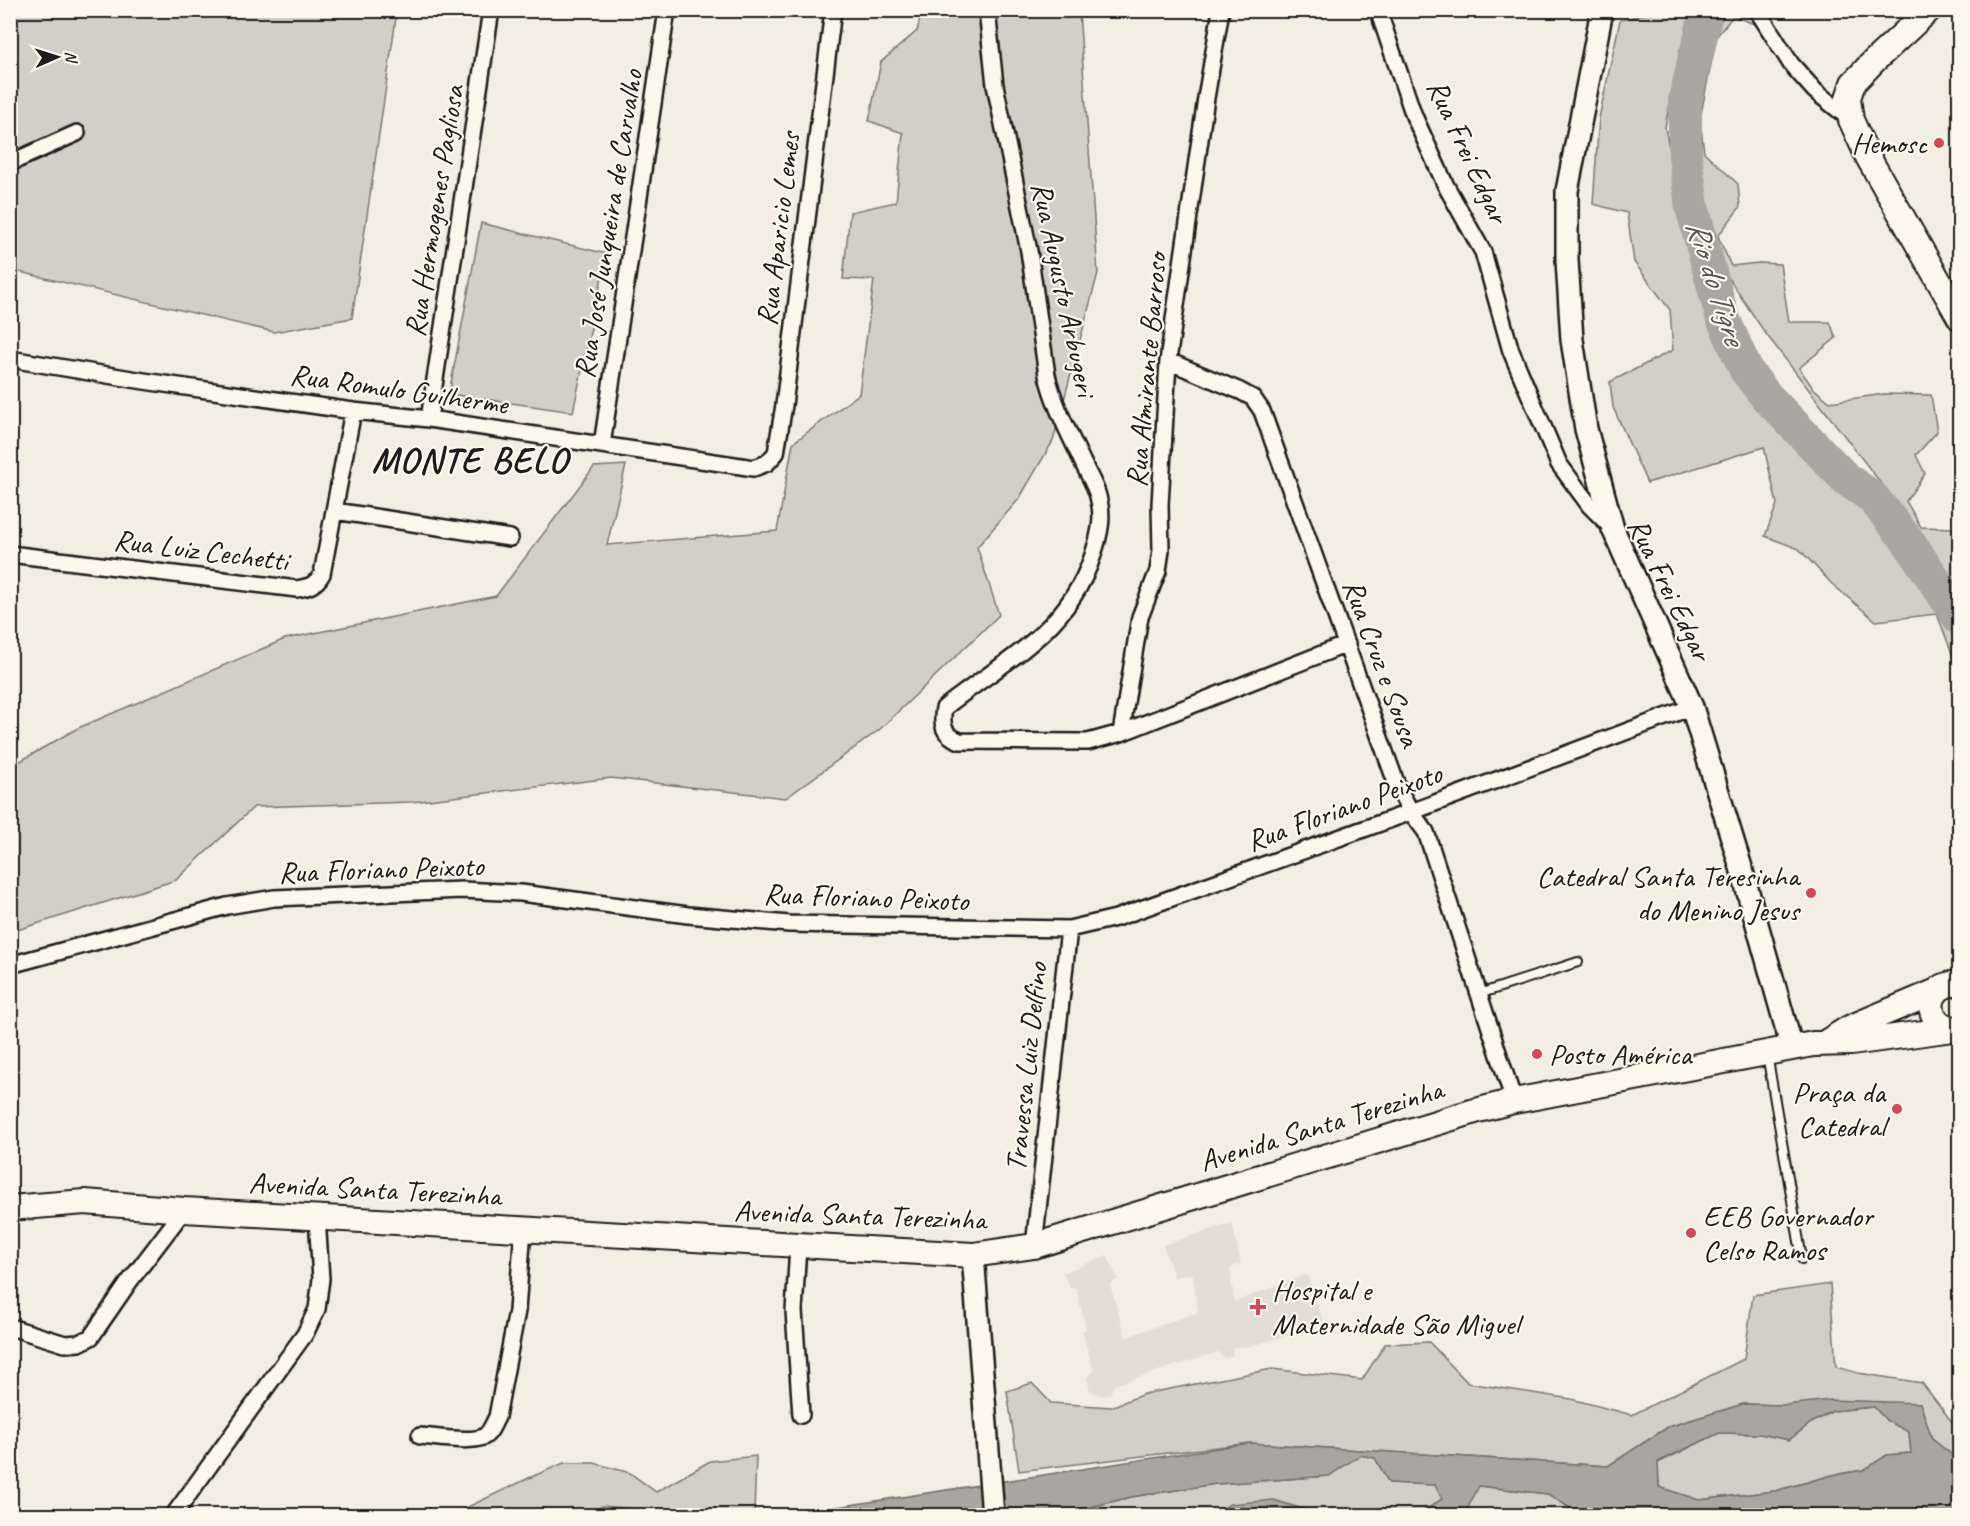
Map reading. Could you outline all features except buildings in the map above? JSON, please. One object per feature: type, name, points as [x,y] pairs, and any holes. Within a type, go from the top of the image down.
[{"type":"main road","points":[[1929,10],[1853,83],[1848,98],[1851,120],[1868,157],[1959,318]]},
{"type":"main road","points":[[1952,981],[1933,997],[1932,1012],[1940,1025],[1957,1029]]},
{"type":"main road","name":"Avenida Santa Terezinha","points":[[1825,1043],[1849,1028],[1952,981]]},
{"type":"main road","name":"Avenida Santa Terezinha","points":[[10,1208],[85,1202],[184,1210],[973,1255],[1034,1246],[1514,1101],[1792,1048],[1957,1029]]},
{"type":"street","name":"Rua Hermogenes Pagliosa","points":[[429,419],[491,10]]},
{"type":"street","name":"Rua José Junqueira de Carvalho","points":[[602,445],[667,10]]},
{"type":"street","name":"Rua Aparicio Lemes","points":[[776,453],[784,405],[832,10]]},
{"type":"street","name":"Rua Augusto Arbugeri","points":[[987,10],[994,85],[1029,251],[1047,375],[1075,446],[1098,495],[1102,512],[1101,526],[1091,561],[1075,594],[1061,615],[1030,644],[944,708],[942,720],[950,738],[960,741],[1088,742],[1121,733],[1347,644]]},
{"type":"street","name":"Rua Almirante Barroso","points":[[1121,733],[1140,616],[1158,571],[1161,550],[1160,505],[1168,361],[1204,109],[1221,10]]},
{"type":"street","name":"Rua Frei Edgar","points":[[1378,10],[1414,116],[1446,186],[1483,252],[1512,351],[1559,464],[1590,506],[1613,529],[1692,707],[1740,864],[1792,1048]]},
{"type":"street","points":[[1602,10],[1567,191],[1567,260],[1572,340],[1586,429],[1613,529]]},
{"type":"street","points":[[1757,10],[1791,64],[1815,91],[1851,120]]},
{"type":"street","points":[[10,163],[78,133]]},
{"type":"street","name":"Rua Romulo Guilherme","points":[[10,359],[144,381],[353,411],[429,419],[754,468],[767,463],[776,453]]},
{"type":"street","name":"Rua Cruz e Sousa","points":[[1168,361],[1240,391],[1253,398],[1263,411],[1398,788],[1411,812],[1426,832],[1514,1101]]},
{"type":"street","name":"Rua Luiz Cechetti","points":[[10,554],[297,589],[309,587],[317,583],[322,574],[353,411]]},
{"type":"street","points":[[335,511],[510,538]]},
{"type":"street","name":"Rua Floriano Peixoto","points":[[10,965],[227,906],[274,898],[462,890],[521,893],[688,915],[789,924],[1069,929],[1116,918],[1411,812],[1692,707]]},
{"type":"street","name":"Travessa Luiz Delfino","points":[[1034,1246],[1069,929]]},
{"type":"street","points":[[10,1327],[65,1344],[79,1343],[91,1337],[129,1282],[184,1210]]},
{"type":"street","points":[[173,1515],[305,1334],[317,1309],[321,1279],[316,1217]]},
{"type":"street","points":[[420,1436],[472,1439],[484,1437],[497,1417],[517,1311],[523,1228]]},
{"type":"street","points":[[798,1246],[794,1311],[801,1415]]},
{"type":"street","points":[[973,1255],[993,1515]]},
{"type":"lane","points":[[1479,994],[1578,962]]},
{"type":"lane","points":[[1767,1053],[1802,1259]]},
{"type":"shaded area","points":[[11,11],[397,11],[352,318],[274,332],[11,270]]},
{"type":"shaded area","points":[[922,11],[1081,11],[1079,12],[1098,273],[1053,441],[1019,499],[977,547],[999,615],[879,730],[786,798],[611,778],[412,802],[254,807],[176,880],[11,932],[10,767],[76,729],[285,639],[496,596],[594,467],[626,465],[607,545],[777,531],[793,443],[859,394],[874,280],[843,279],[850,212],[896,202],[903,133],[869,121],[881,62],[917,31]]},
{"type":"shaded area","points":[[1658,11],[1697,11],[1680,50],[1665,127],[1681,210],[1738,368],[1768,407],[1923,567],[1959,634],[1959,672],[1937,614],[1876,621],[1832,584],[1799,549],[1765,536],[1777,504],[1764,447],[1647,483],[1613,407],[1610,382],[1673,350],[1670,310],[1634,262],[1627,213],[1593,204],[1599,118],[1620,20]]},
{"type":"shaded area","points":[[1716,11],[1749,11],[1757,25],[1733,16],[1717,36],[1700,119],[1704,152],[1738,184],[1740,207],[1718,236],[1731,266],[1759,263],[1780,264],[1789,322],[1830,322],[1836,338],[1799,368],[1813,388],[1830,402],[1884,394],[1931,395],[1937,432],[1916,455],[1925,474],[1906,501],[1921,527],[1952,528],[1959,538],[1959,593],[1943,564],[1763,330],[1712,253],[1698,201],[1691,138],[1701,46]]},
{"type":"shaded area","points":[[481,223],[607,254],[573,412],[449,394]]},
{"type":"shaded area","name":"Hospital e Maternidade São Miguel","points":[[1232,1223],[1241,1264],[1230,1268],[1234,1302],[1307,1274],[1325,1325],[1247,1347],[1232,1347],[1233,1356],[1224,1358],[1218,1352],[1114,1385],[1110,1394],[1102,1396],[1090,1391],[1087,1378],[1094,1371],[1082,1331],[1086,1329],[1076,1288],[1070,1288],[1063,1273],[1107,1255],[1118,1279],[1110,1285],[1126,1337],[1198,1312],[1193,1274],[1174,1277],[1163,1245]]},
{"type":"shaded area","points":[[1830,1284],[1836,1367],[1858,1373],[1922,1383],[1959,1431],[1959,1461],[1932,1439],[1920,1403],[1743,1404],[1668,1427],[1608,1466],[1250,1443],[1019,1471],[1007,1391],[1032,1383],[1051,1403],[1111,1407],[1144,1394],[1272,1369],[1362,1380],[1385,1344],[1429,1342],[1468,1383],[1571,1399],[1632,1415],[1744,1359],[1753,1295]]},
{"type":"shaded area","points":[[1830,1400],[1920,1403],[1932,1439],[1960,1461],[1959,1516],[1581,1515],[1548,1494],[1479,1486],[1464,1515],[1417,1515],[1442,1499],[1435,1485],[1389,1483],[1375,1458],[1360,1455],[1329,1476],[1216,1484],[1131,1497],[1057,1515],[779,1516],[1250,1443],[1608,1466],[1668,1427],[1743,1404],[1785,1405]],"holes":[[[1874,1407],[1887,1421],[1909,1432],[1911,1453],[1887,1455],[1864,1470],[1833,1475],[1775,1491],[1699,1500],[1659,1487],[1658,1462],[1719,1433],[1760,1434],[1789,1440],[1811,1423],[1833,1411]]]},
{"type":"shaded area","points":[[1874,1407],[1887,1421],[1909,1432],[1911,1453],[1887,1455],[1864,1470],[1832,1475],[1775,1491],[1699,1500],[1659,1487],[1658,1463],[1719,1433],[1760,1434],[1789,1440],[1811,1423],[1833,1411]]},
{"type":"shaded area","points":[[1360,1455],[1375,1458],[1389,1483],[1435,1485],[1442,1499],[1417,1516],[1314,1515],[1317,1515],[1230,1504],[1214,1515],[1057,1516],[1131,1497],[1216,1484],[1329,1476]]},
{"type":"shaded area","points":[[756,1456],[754,1515],[705,1515],[602,1506],[586,1515],[451,1515],[564,1463],[594,1463],[630,1473],[656,1492],[710,1461]]},
{"type":"shaded area","points":[[1478,1486],[1548,1494],[1581,1515],[1464,1516]]},
{"type":"shaded area","points":[[1274,1500],[1319,1514],[1214,1515],[1230,1504]]},
{"type":"waterway","name":"Rio do Tigre","points":[[1707,10],[1685,101],[1685,156],[1692,207],[1722,316],[1746,370],[1766,396],[1846,479],[1872,497],[1908,541],[1960,619]]},
{"type":"place","name":"Hemosc","points":[[1939,143]]},
{"type":"place","name":"Catedral Santa Teresinha do Menino Jesus","points":[[1811,893]]},
{"type":"place","name":"Posto América","points":[[1537,1054]]},
{"type":"place","name":"Praça da Catedral","points":[[1897,1109]]},
{"type":"place","name":"EEB Governador Celso Ramos","points":[[1691,1233]]},
{"type":"place","name":"Hospital e Maternidade São Miguel","points":[[1258,1307]]},
{"type":"district","name":"MONTE BELO","points":[[470,460]]}]
